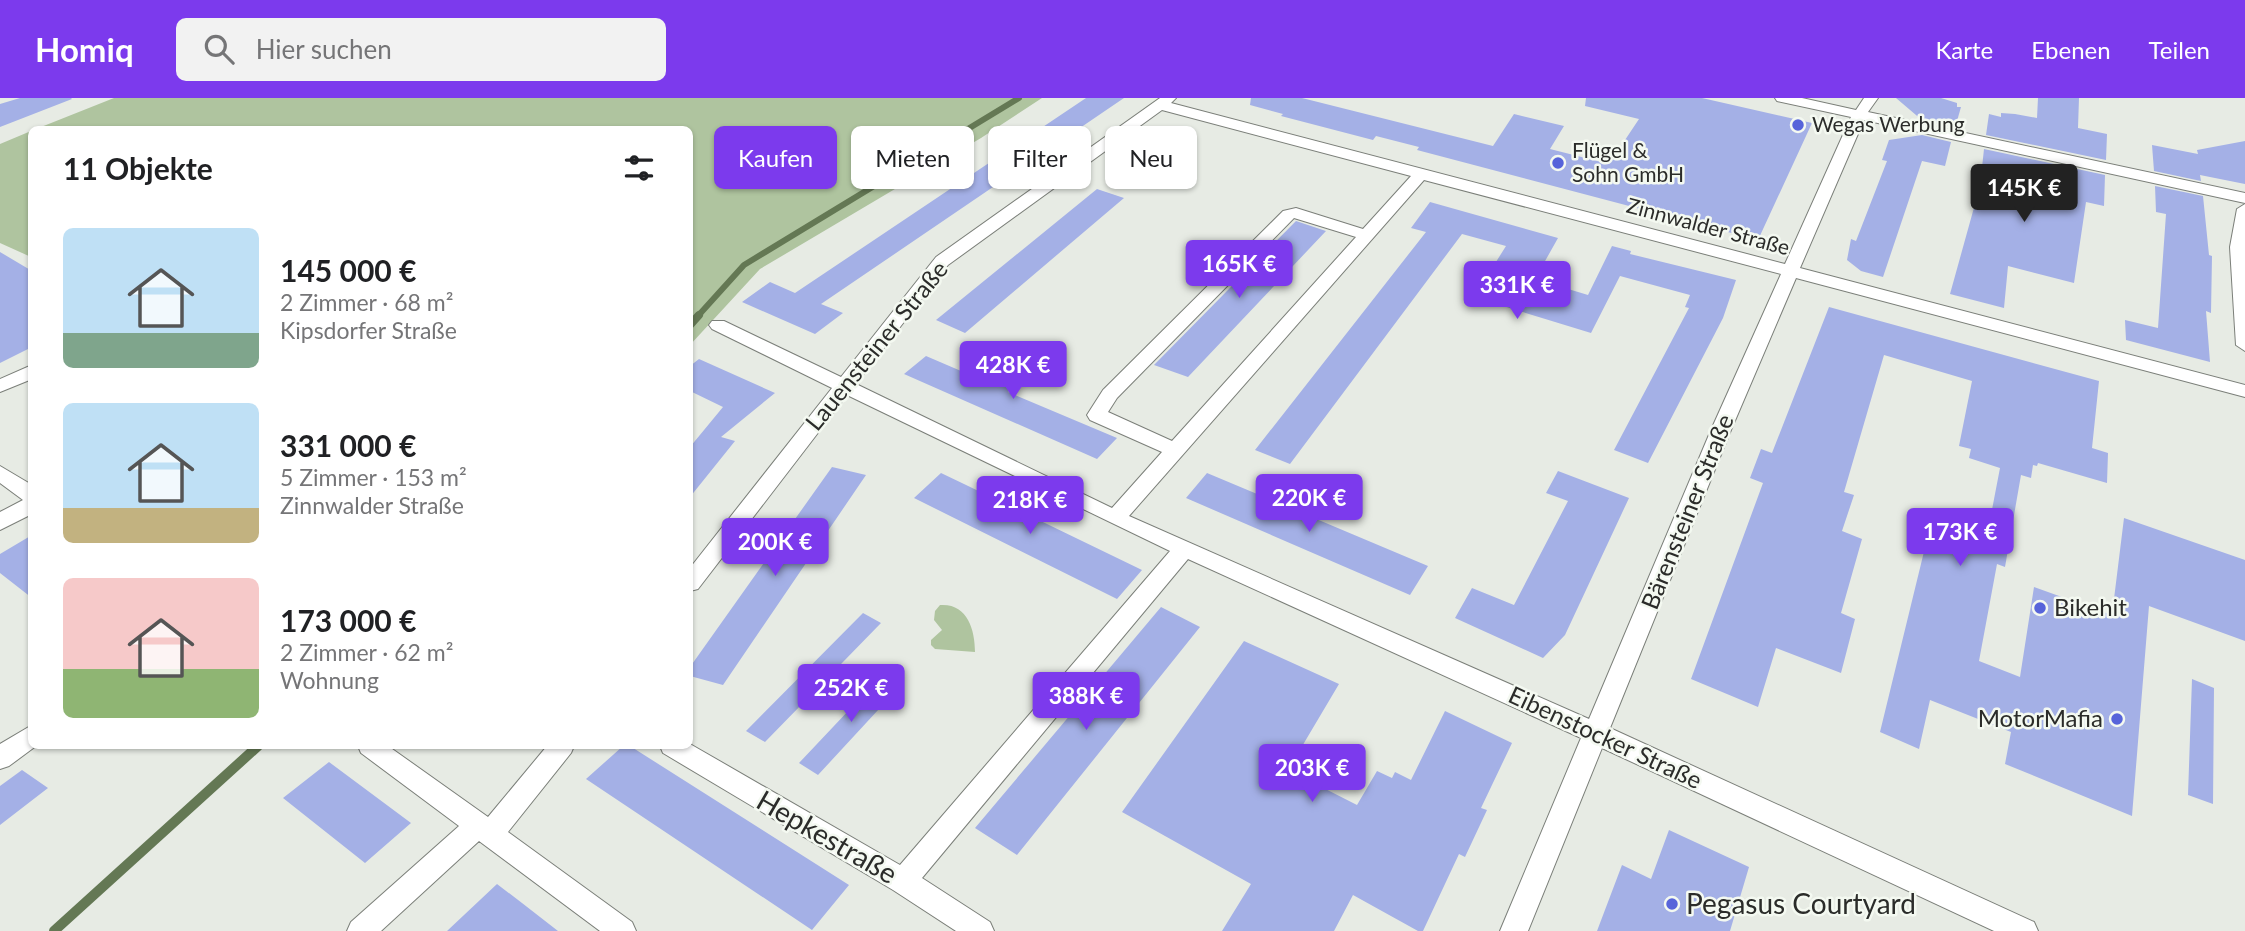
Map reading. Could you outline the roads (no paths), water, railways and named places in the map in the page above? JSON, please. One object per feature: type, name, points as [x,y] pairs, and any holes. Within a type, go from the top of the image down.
[{"type":"street","points":[[1782,98],[2245,198]]},
{"type":"street","name":"Bärensteiner Straße","points":[[1514,931],[1721,430],[1858,115],[1871,98]]},
{"type":"street","name":"Zinnwalder Straße","points":[[1164,101],[1420,175],[2245,391]]},
{"type":"street","name":"Lauensteiner Straße","points":[[693,579],[942,261],[1164,101]]},
{"type":"street","points":[[1115,518],[1420,175]]},
{"type":"street","points":[[2245,209],[2238,247],[2245,345]]},
{"type":"street","points":[[1175,450],[1097,415],[1110,394],[1289,214],[1296,213],[1367,234]]},
{"type":"street","name":"Eibenstocker Straße","points":[[718,325],[1115,518],[1597,733],[1796,828],[2024,931]]},
{"type":"street","points":[[0,386],[28,373]]},
{"type":"street","points":[[0,473],[28,493]]},
{"type":"street","points":[[0,522],[28,506]]},
{"type":"street","points":[[903,881],[1185,548]]},
{"type":"street","points":[[0,758],[28,738]]},
{"type":"street","points":[[374,749],[622,931]]},
{"type":"street","points":[[361,931],[484,829],[559,749]]},
{"type":"street","name":"Hepkestraße","points":[[677,749],[903,881],[980,931]]},
{"type":"waterway","points":[[697,317],[744,265],[1019,98]]},
{"type":"waterway","points":[[693,322],[699,315]]},
{"type":"waterway","points":[[54,931],[255,749]]},
{"type":"place","name":"Wegas Werbung","points":[[1798,125]]},
{"type":"place","name":"Flügel & Sohn GmbH","points":[[1558,163]]},
{"type":"place","name":"Bikehit","points":[[2040,608]]},
{"type":"place","name":"MotorMafia","points":[[2117,719]]},
{"type":"place","name":"Pegasus Courtyard","points":[[1672,904]]}]
